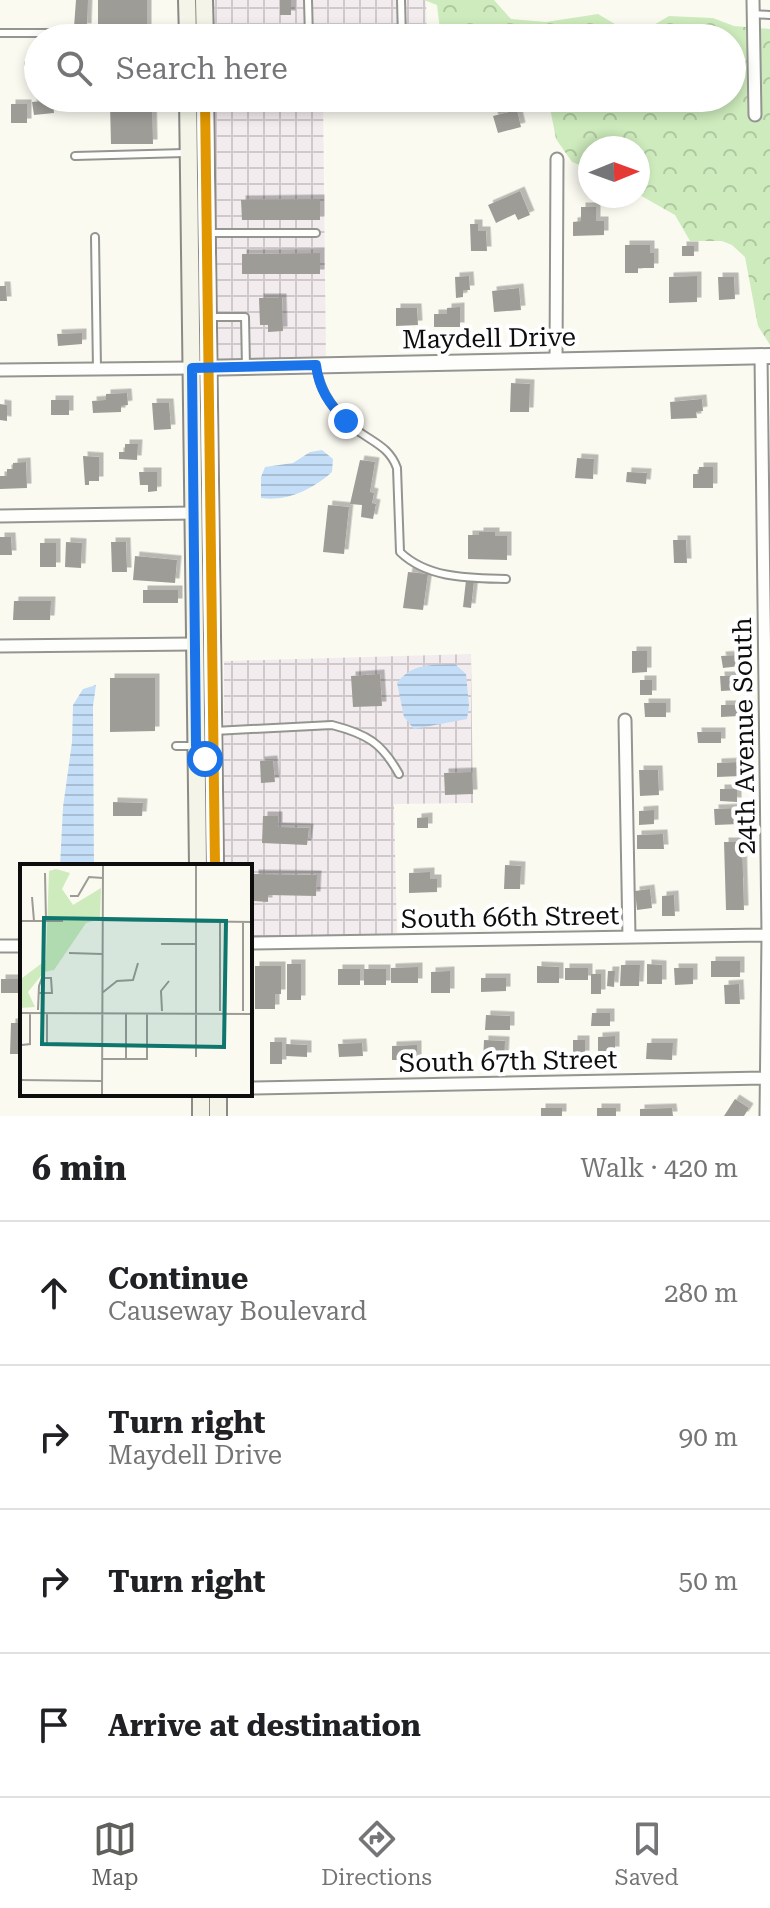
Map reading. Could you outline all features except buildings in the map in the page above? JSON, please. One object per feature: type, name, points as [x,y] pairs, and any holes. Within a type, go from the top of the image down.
[{"type":"main road","points":[[187,0],[188,24]]},
{"type":"main road","points":[[204,0],[205,24]]},
{"type":"main road","points":[[188,112],[214,731],[215,864]]},
{"type":"main road","points":[[198,864],[193,513],[200,368],[208,317],[205,112]]},
{"type":"main road","points":[[196,746],[203,751],[205,759],[206,800],[215,824]]},
{"type":"street","points":[[753,0],[755,115]]},
{"type":"street","points":[[556,361],[557,159]]},
{"type":"street","name":"Maydell Drive","points":[[0,370],[765,356]]},
{"type":"street","name":"24th Avenue South","points":[[765,356],[769,935],[766,1116]]},
{"type":"street","points":[[0,516],[193,513]]},
{"type":"street","points":[[0,646],[194,644]]},
{"type":"street","points":[[625,720],[629,937]]},
{"type":"street","name":"South 66th Street","points":[[252,943],[769,935]]},
{"type":"street","name":"South 67th Street","points":[[252,1088],[767,1078]]},
{"type":"lane","points":[[308,0],[309,24]]},
{"type":"lane","points":[[401,0],[402,24]]},
{"type":"lane","points":[[753,14],[770,15]]},
{"type":"lane","points":[[0,33],[24,33]]},
{"type":"lane","points":[[75,156],[189,153]]},
{"type":"lane","points":[[207,233],[316,233]]},
{"type":"lane","points":[[95,237],[97,369]]},
{"type":"lane","points":[[208,317],[245,317],[246,367]]},
{"type":"lane","points":[[316,365],[321,388],[331,406],[392,456],[397,468],[400,552],[434,572],[506,579]]},
{"type":"lane","points":[[214,731],[332,725],[383,747],[399,774]]},
{"type":"lane","points":[[176,746],[196,746]]},
{"type":"shaded area","points":[[199,0],[426,0],[427,24],[200,24]]},
{"type":"shaded area","points":[[200,112],[323,112],[326,362],[201,365]]},
{"type":"shaded area","points":[[471,654],[473,803],[394,804],[397,938],[252,937],[252,864],[223,864],[224,661]]},
{"type":"green space","points":[[424,0],[494,0],[511,19],[546,22],[598,14],[615,24],[439,24],[437,5]]},
{"type":"green space","points":[[669,16],[713,18],[729,24],[655,24]]},
{"type":"green space","points":[[746,27],[770,29],[770,345],[758,326],[745,257],[732,245],[722,241],[690,241],[675,215],[650,201],[650,136],[578,136],[578,164],[572,162],[556,139],[551,112],[746,112]]},
{"type":"water","points":[[322,450],[333,459],[332,472],[325,478],[290,496],[261,498],[261,477],[265,467],[293,463],[310,452]]},
{"type":"water","points":[[455,664],[466,674],[467,719],[414,729],[404,717],[397,683],[416,668]]},
{"type":"water","points":[[96,685],[93,706],[94,864],[60,864],[73,705],[83,689]]},
{"type":"transit line","points":[[205,112],[215,864]]},
{"type":"route","points":[[205,759],[203,751],[196,746],[192,368],[316,365],[324,395],[346,421]]}]
